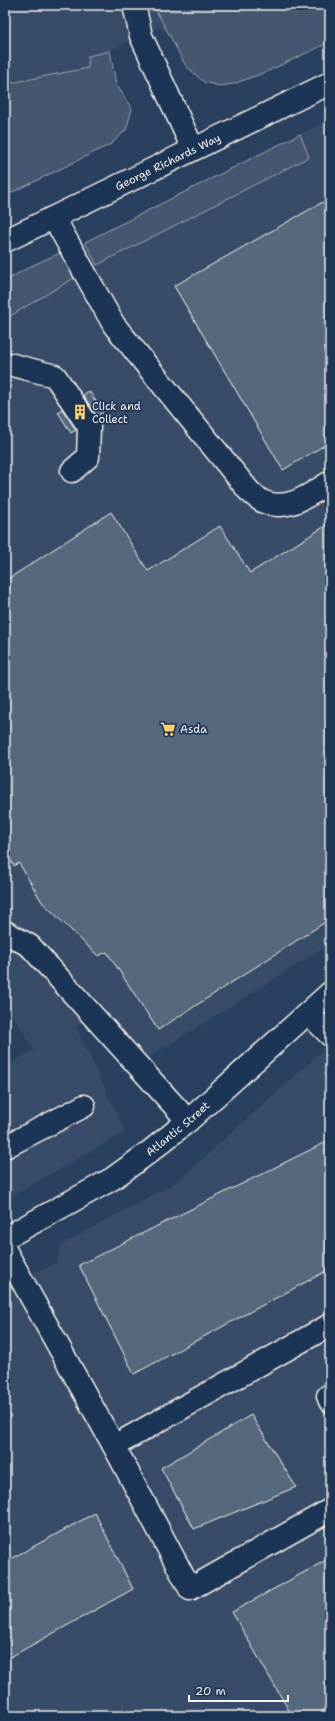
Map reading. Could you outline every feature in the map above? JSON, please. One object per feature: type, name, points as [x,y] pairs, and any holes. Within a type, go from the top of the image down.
[{"type":"street","points":[[134,5],[141,36],[193,149]]},
{"type":"street","name":"George Richards Way","points":[[5,241],[330,83]]},
{"type":"street","points":[[54,218],[114,325],[249,491],[264,502],[281,505],[301,499],[330,482]]},
{"type":"street","points":[[5,363],[55,376],[89,427],[88,458],[72,471]]},
{"type":"street","points":[[5,932],[30,946],[188,1121]]},
{"type":"street","name":"Atlantic Street","points":[[5,1238],[112,1179],[148,1153],[188,1121],[330,993]]},
{"type":"street","points":[[308,1013],[330,1035]]},
{"type":"street","points":[[5,1142],[7,1146],[84,1106]]},
{"type":"street","points":[[5,1250],[114,1446],[190,1589],[330,1510]]},
{"type":"street","points":[[114,1446],[330,1325]]},
{"type":"shaded area","points":[[5,5],[330,5],[239,63],[158,27],[110,51],[101,129],[5,173]]},
{"type":"shaded area","points":[[153,5],[330,5],[330,42],[266,72],[233,84],[219,86],[204,82],[186,66]]},
{"type":"shaded area","points":[[110,51],[116,84],[132,109],[126,130],[111,144],[5,196],[5,84],[88,68],[88,56]]},
{"type":"shaded area","points":[[330,119],[330,944],[148,1058],[102,1009],[76,1027],[125,1132],[5,1200],[5,1066],[34,1050],[5,1003],[5,283],[33,265],[71,249]]},
{"type":"shaded area","points":[[300,134],[309,157],[97,265],[85,242]]},
{"type":"shaded area","points":[[60,253],[74,278],[5,319],[5,281],[33,265]]},
{"type":"shaded area","points":[[324,1049],[330,1055],[330,1716],[5,1716],[5,1287],[56,1263],[61,1245],[178,1181]]},
{"type":"building","points":[[330,198],[330,442],[283,470],[174,286]]},
{"type":"building","points":[[89,391],[103,412],[97,416],[83,395]]},
{"type":"building","points":[[62,409],[76,430],[71,433],[58,412]]},
{"type":"building","name":"Asda","points":[[111,512],[148,571],[220,526],[250,573],[330,523],[330,919],[158,1030],[107,952],[98,956],[42,902],[19,863],[14,866],[5,851],[5,581]]},
{"type":"building","points":[[330,1140],[330,1269],[134,1374],[79,1265]]},
{"type":"building","points":[[251,1415],[296,1487],[194,1529],[161,1468]]},
{"type":"building","points":[[95,1513],[133,1589],[5,1660],[5,1562]]},
{"type":"building","points":[[330,1558],[330,1716],[292,1716],[232,1612]]},
{"type":"place","name":"Click and Collect","points":[[80,412]]},
{"type":"place","name":"Asda","points":[[168,729]]}]
